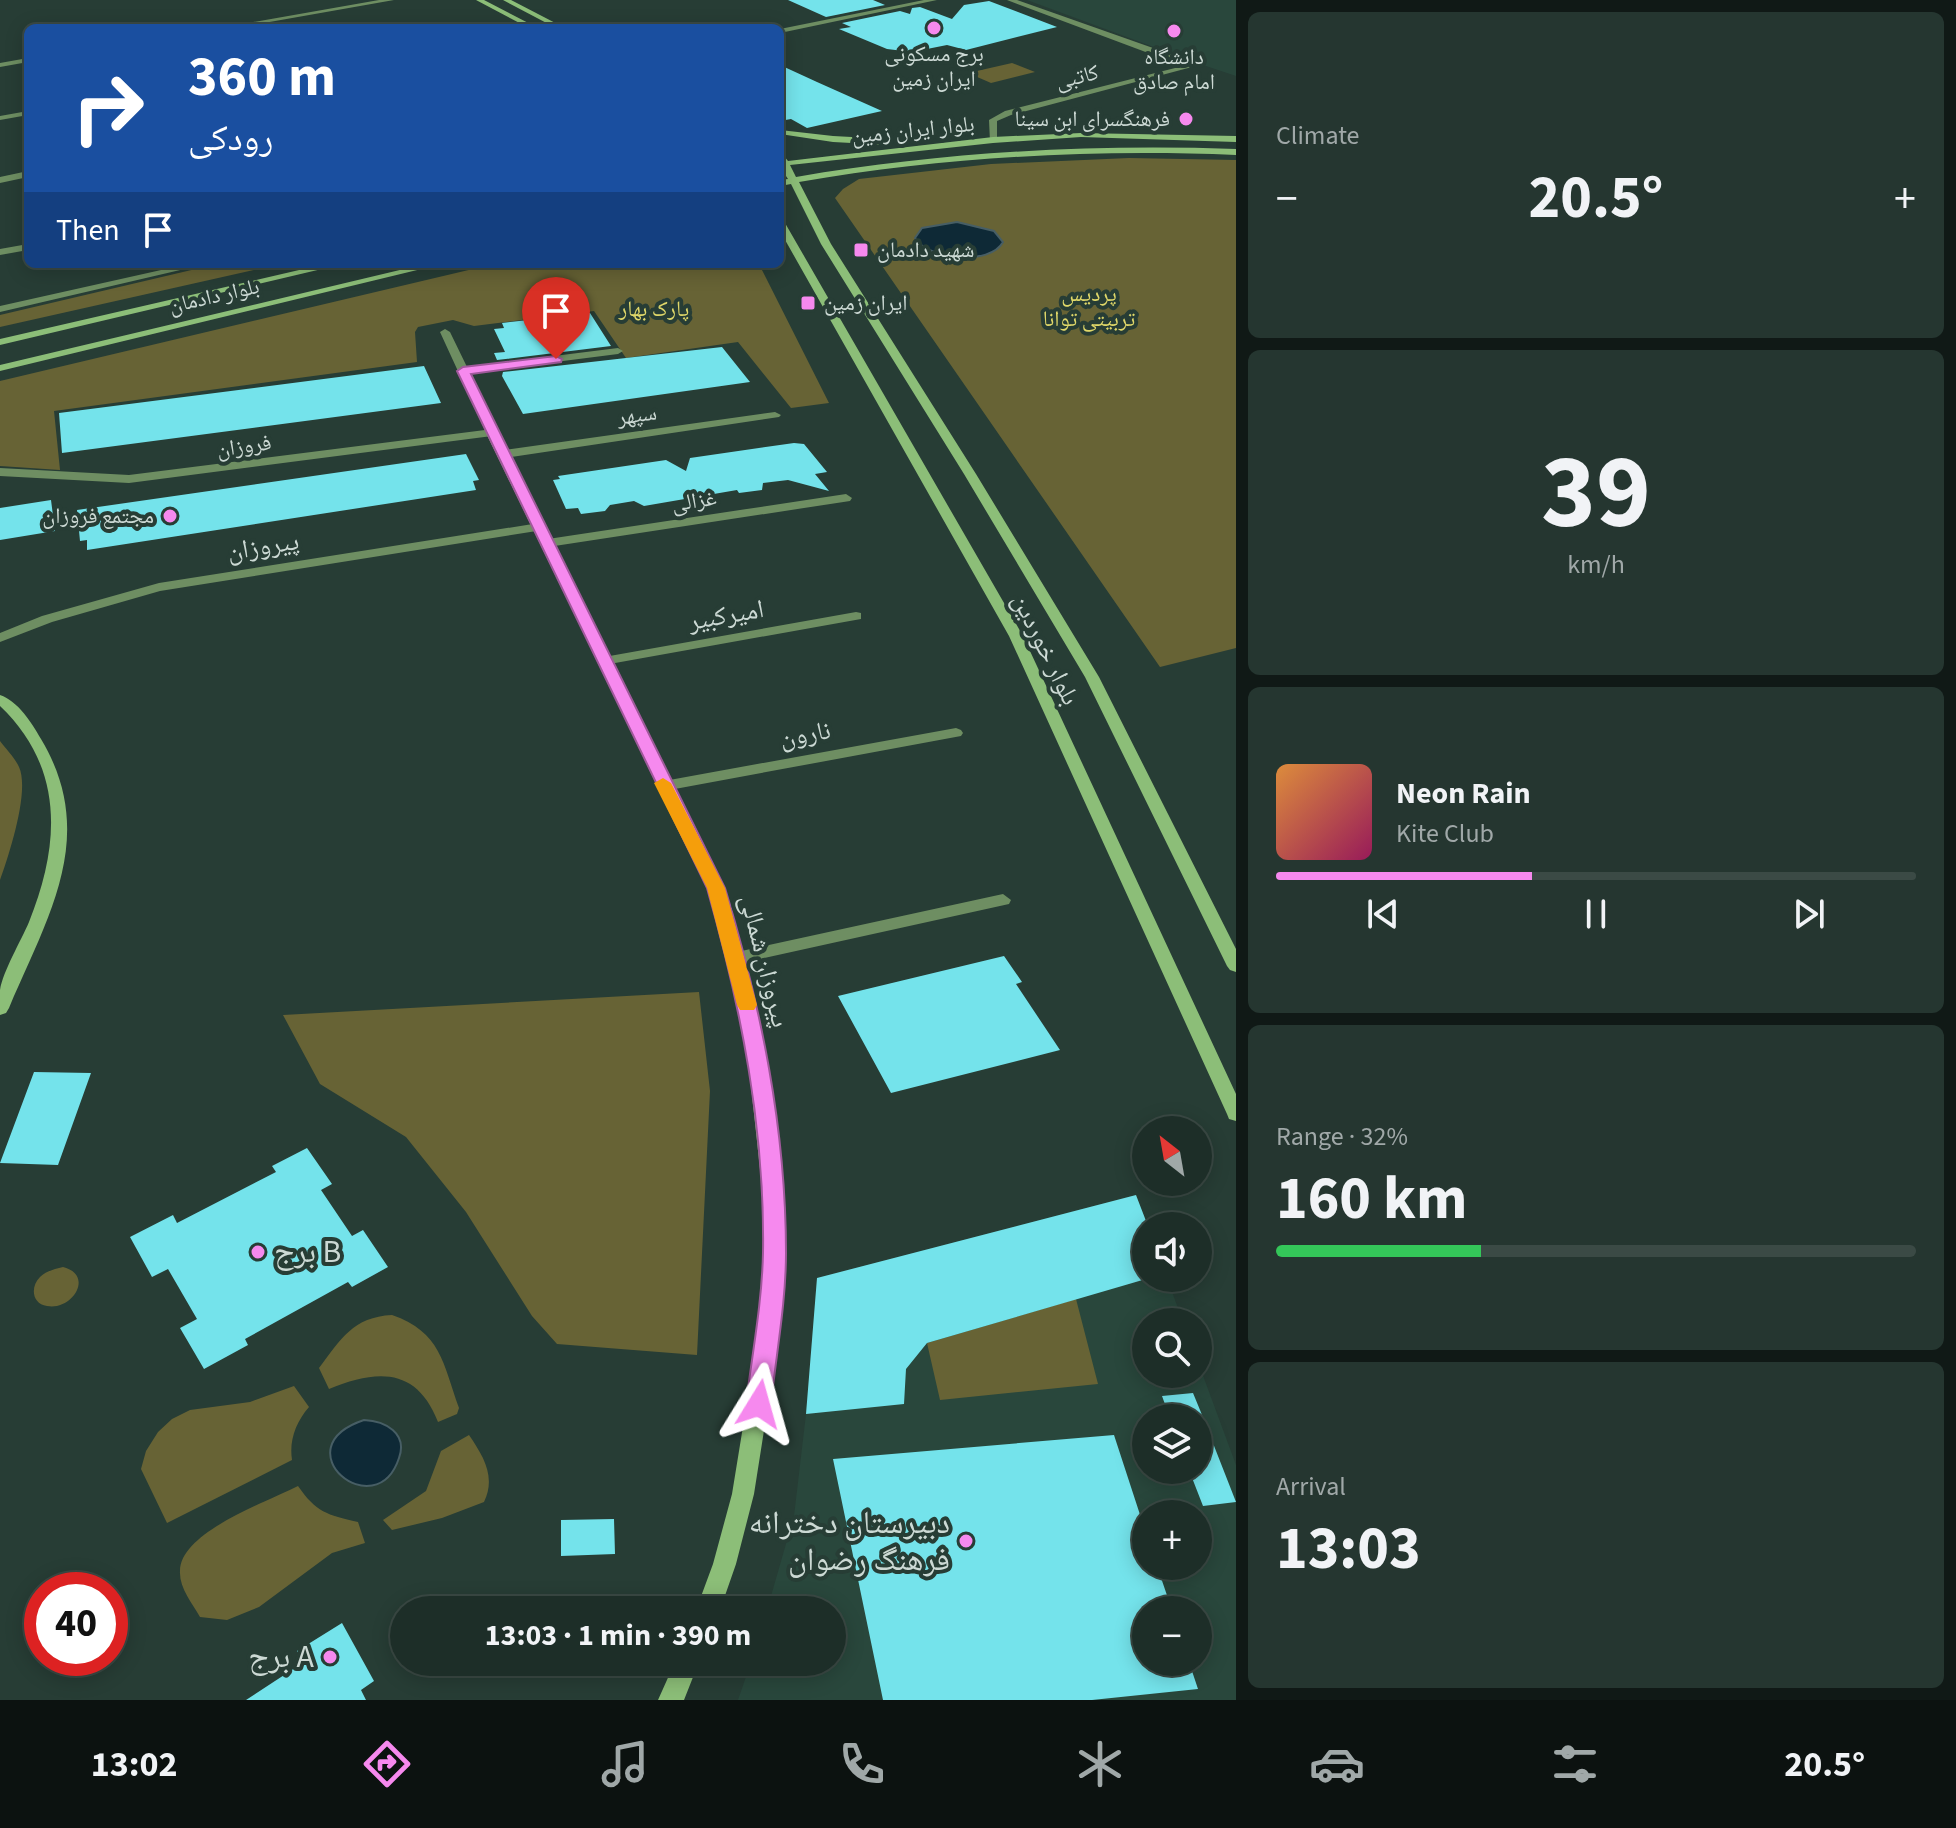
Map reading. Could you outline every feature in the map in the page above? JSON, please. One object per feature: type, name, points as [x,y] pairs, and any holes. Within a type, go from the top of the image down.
[{"type":"main road","points":[[481,1],[493,0]]},
{"type":"main road","points":[[506,0],[553,24]]},
{"type":"main road","points":[[481,1],[527,24]]},
{"type":"main road","points":[[784,133],[833,139],[951,144]]},
{"type":"main road","name":"بلوار ایران زمین","points":[[784,160],[1081,135],[1236,139]]},
{"type":"main road","name":"بلوار ایران زمین","points":[[787,182],[916,162],[999,154],[1091,149],[1236,152]]},
{"type":"main road","name":"بلوار خوردین","points":[[787,182],[970,474],[1092,677],[1236,966]]},
{"type":"main road","name":"بلوار خوردین","points":[[785,235],[1016,636],[1236,1114]]},
{"type":"main road","name":"بلوار دادمان","points":[[0,342],[321,268]]},
{"type":"main road","name":"بلوار دادمان","points":[[0,368],[420,268]]},
{"type":"main road","points":[[141,310],[120,326],[137,330],[168,328]]},
{"type":"main road","points":[[54,330],[73,337],[63,353]]},
{"type":"main road","name":"پیروزان شمالی","points":[[492,433],[716,888],[737,958],[763,1091],[772,1163],[775,1256],[763,1378],[746,1483],[725,1567],[714,1596]]},
{"type":"main road","points":[[0,699],[37,742],[53,776],[62,820],[56,863],[32,932],[0,1008]]},
{"type":"main road","points":[[671,1700],[681,1676]]},
{"type":"street","points":[[247,24],[391,0]]},
{"type":"street","points":[[784,30],[934,0]]},
{"type":"street","name":"کاتبی","points":[[993,140],[993,120],[1008,113],[1188,67],[1184,62],[1010,0]]},
{"type":"street","points":[[0,65],[24,61]]},
{"type":"street","points":[[0,118],[24,114]]},
{"type":"street","points":[[0,180],[24,175]]},
{"type":"street","points":[[0,252],[24,248]]},
{"type":"street","points":[[0,309],[183,268]]},
{"type":"street","name":"پیروزان شمالی","points":[[445,332],[492,433]]},
{"type":"street","points":[[463,371],[618,351]]},
{"type":"street","name":"سپهر","points":[[505,454],[775,415]]},
{"type":"street","name":"فروزان","points":[[0,472],[139,479],[492,433]]},
{"type":"street","name":"غزالی","points":[[544,535],[846,498]]},
{"type":"street","name":"پیروزان","points":[[0,638],[47,619],[159,587],[544,535]]},
{"type":"street","name":"امیرکبیر","points":[[604,661],[856,616]]},
{"type":"street","name":"نارون","points":[[664,786],[956,733]]},
{"type":"street","points":[[737,958],[1003,900]]},
{"type":"shaded area","name":"دانشگاه امام صادق","points":[[1027,0],[1236,0],[1236,76],[1197,63]]},
{"type":"shaded area","name":"دبیرستان دخترانه فرهنگ رضوان","points":[[1136,1196],[1143,1212],[1132,1212],[1132,1292],[1172,1292],[1178,1308],[1132,1308],[1132,1388],[1208,1388],[1236,1465],[1236,1700],[738,1700],[746,1676],[846,1676],[846,1596],[771,1596],[794,1516],[817,1278]]},
{"type":"green space","points":[[1012,63],[1035,72],[991,83],[968,73]]},
{"type":"green space","name":"پردیس تربیتی توانا","points":[[1129,158],[1236,160],[1236,648],[1160,667],[835,198],[859,179],[991,164]]},
{"type":"green space","points":[[200,268],[262,268],[0,327],[0,315]]},
{"type":"green space","name":"پارک بهار","points":[[477,268],[761,268],[829,403],[791,408],[738,342],[626,358],[594,311],[474,326],[453,320],[418,327],[415,332],[417,362],[54,411],[60,470],[0,466],[0,381]]},
{"type":"green space","points":[[0,741],[19,767],[22,791],[17,823],[0,880]]},
{"type":"green space","points":[[699,992],[710,1091],[697,1355],[557,1344],[532,1316],[466,1212],[406,1137],[320,1084],[283,1015]]},
{"type":"green space","points":[[63,1267],[78,1277],[76,1291],[65,1303],[42,1305],[34,1294],[37,1281],[45,1273]]},
{"type":"green space","points":[[1076,1299],[1098,1384],[940,1400],[927,1343]]},
{"type":"green space","points":[[392,1315],[421,1330],[431,1340],[444,1363],[459,1408],[457,1414],[438,1422],[419,1391],[394,1377],[363,1378],[329,1389],[319,1368],[341,1339],[367,1320]]},
{"type":"green space","points":[[294,1386],[309,1407],[294,1432],[292,1460],[167,1523],[141,1469],[146,1451],[158,1432],[172,1419],[190,1410],[250,1402]]},
{"type":"green space","points":[[469,1435],[487,1467],[489,1484],[484,1502],[442,1518],[392,1530],[383,1520],[426,1491],[441,1451]]},
{"type":"green space","points":[[298,1486],[323,1511],[358,1522],[365,1543],[332,1553],[259,1607],[227,1620],[200,1617],[182,1583],[180,1571],[184,1557],[209,1531]]},
{"type":"water","points":[[957,222],[994,231],[1003,242],[986,255],[959,257],[932,251],[915,238],[922,228]]},
{"type":"water","points":[[364,1420],[393,1430],[401,1449],[387,1478],[372,1486],[356,1484],[341,1476],[332,1463],[331,1448],[340,1433]]},
{"type":"building","points":[[788,0],[873,0],[885,5],[826,17]]},
{"type":"building","name":"برج مسکونی ایران زمین","points":[[989,1],[1057,27],[966,50],[947,45],[912,52],[887,49],[839,29],[851,27],[842,23],[900,11],[910,14],[912,8],[920,7],[952,19],[964,5]]},
{"type":"building","points":[[784,67],[882,111],[807,128],[791,119],[784,120]]},
{"type":"building","points":[[590,313],[611,346],[497,360],[494,353],[505,352],[494,329],[504,328],[502,323]]},
{"type":"building","points":[[722,347],[750,382],[523,414],[502,376],[503,372]]},
{"type":"building","points":[[424,366],[441,403],[62,453],[59,413]]},
{"type":"building","points":[[804,444],[827,472],[815,474],[829,491],[788,480],[763,483],[762,490],[739,493],[737,490],[644,506],[634,501],[610,505],[605,511],[581,514],[578,508],[566,509],[553,480],[560,479],[558,476],[666,460],[686,471],[690,458]]},
{"type":"building","points":[[466,454],[479,480],[473,481],[476,490],[87,550],[87,540],[80,541],[77,510]]},
{"type":"building","points":[[51,500],[55,531],[0,540],[0,508]]},
{"type":"building","points":[[1004,956],[1022,982],[1016,984],[1060,1050],[891,1093],[838,996]]},
{"type":"building","points":[[34,1072],[91,1073],[58,1165],[0,1163]]},
{"type":"building","name":"برج B","points":[[307,1148],[332,1184],[321,1190],[352,1236],[363,1230],[388,1267],[352,1287],[348,1282],[245,1339],[248,1345],[204,1369],[180,1328],[197,1319],[168,1269],[152,1277],[130,1237],[173,1215],[177,1223],[276,1172],[272,1166]]},
{"type":"building","points":[[1132,1196],[1136,1196],[1143,1212],[1132,1212],[1132,1283],[927,1343],[906,1369],[904,1404],[806,1414],[817,1278]]},
{"type":"building","points":[[1193,1393],[1197,1404],[1165,1404],[1162,1396]]},
{"type":"building","points":[[1114,1435],[1135,1500],[1132,1500],[1132,1580],[1162,1580],[1167,1596],[1132,1596],[1132,1676],[1194,1676],[1198,1689],[1092,1700],[883,1700],[833,1459]]},
{"type":"building","points":[[1212,1441],[1236,1502],[1212,1505],[1212,1500],[1201,1500],[1194,1484],[1212,1484]]},
{"type":"building","points":[[614,1519],[615,1554],[561,1556],[561,1520]]},
{"type":"building","name":"برج A","points":[[342,1623],[374,1681],[361,1690],[366,1700],[246,1700],[304,1662],[297,1651]]},
{"type":"slow traffic","points":[[663,783],[716,888],[747,1005]]},
{"type":"place","name":"برج مسکونی ایران زمین","points":[[934,28]]},
{"type":"place","name":"دانشگاه امام صادق","points":[[1174,31]]},
{"type":"place","name":"فرهنگسرای ابن سینا","points":[[1186,119]]},
{"type":"place","name":"شهید دادمان","points":[[861,250]]},
{"type":"place","name":"ایران زمین","points":[[808,303]]},
{"type":"place","name":"مجتمع فروزان","points":[[170,516]]},
{"type":"place","name":"برج B","points":[[258,1252]]},
{"type":"place","name":"دبیرستان دخترانه فرهنگ رضوان","points":[[966,1541]]},
{"type":"place","name":"برج A","points":[[330,1657]]},
{"type":"route","points":[[556,359],[463,371],[716,888],[737,958],[759,1063],[772,1163],[775,1256],[759,1404]]}]
